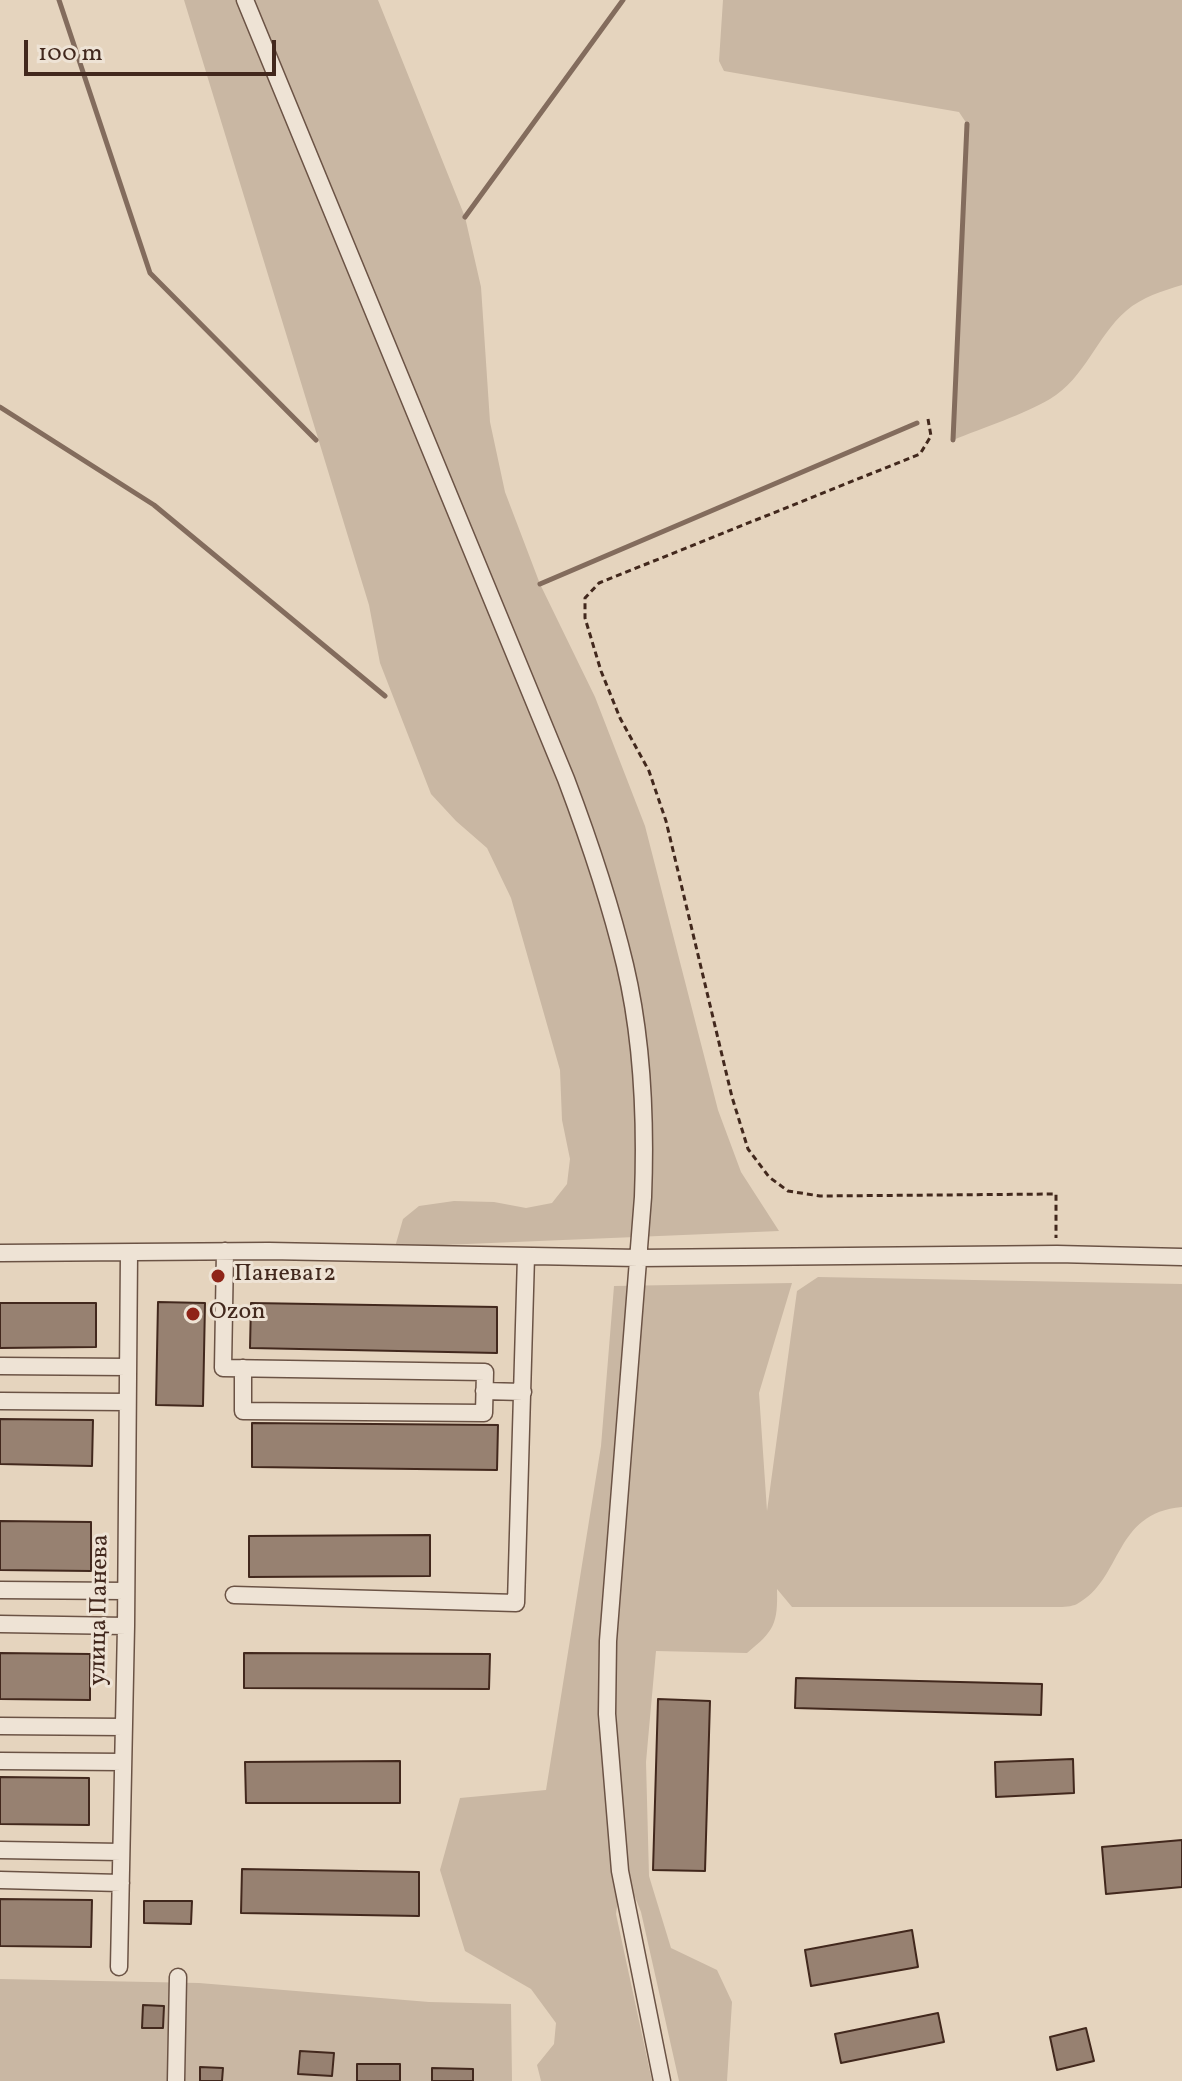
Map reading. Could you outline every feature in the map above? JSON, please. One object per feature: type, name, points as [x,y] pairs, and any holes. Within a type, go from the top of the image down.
[{"type":"street","points":[[245,0],[566,779],[599,870],[626,967],[642,1073],[645,1136],[608,1641],[607,1714],[620,1871],[662,2081]]},
{"type":"street","points":[[0,1253],[225,1251],[638,1258],[1057,1254],[1182,1257]]},
{"type":"street","points":[[225,1251],[223,1368],[243,1368],[485,1372],[484,1413],[243,1411],[243,1368]]},
{"type":"street","name":"улица Панева","points":[[119,1967],[129,1253]]},
{"type":"street","points":[[234,1595],[516,1603],[526,1256]]},
{"type":"street","points":[[0,1366],[128,1367]]},
{"type":"street","points":[[484,1391],[523,1392]]},
{"type":"street","points":[[0,1401],[127,1402]]},
{"type":"street","points":[[0,1590],[126,1591]]},
{"type":"street","points":[[0,1624],[126,1626]]},
{"type":"street","points":[[0,1726],[124,1727]]},
{"type":"street","points":[[0,1761],[123,1762]]},
{"type":"street","points":[[0,1850],[121,1852]]},
{"type":"street","points":[[0,1880],[121,1883]]},
{"type":"street","points":[[176,2081],[178,1977]]},
{"type":"path","points":[[928,419],[931,436],[920,454],[599,583],[585,598],[585,618],[601,671],[620,718],[649,771],[666,821],[732,1097],[748,1149],[769,1177],[788,1191],[820,1196],[1056,1194],[1057,1254]]},
{"type":"shaded area","points":[[184,0],[378,0],[465,217],[481,287],[490,422],[505,492],[540,584],[595,697],[645,826],[718,1110],[741,1172],[779,1231],[395,1247],[403,1219],[419,1206],[454,1201],[494,1202],[526,1208],[552,1203],[567,1184],[570,1159],[562,1120],[560,1070],[511,898],[487,848],[431,794],[380,663],[369,605]]},
{"type":"shaded area","points":[[723,0],[1182,0],[1182,285],[1145,298],[1126,311],[1073,380],[1050,399],[953,440],[967,124],[959,112],[724,71],[719,61]]},
{"type":"shaded area","points":[[818,1277],[1182,1284],[1182,1507],[1160,1512],[1143,1521],[1092,1593],[1074,1605],[792,1607],[777,1589],[777,1611],[772,1626],[747,1653],[656,1651],[646,1762],[649,1876],[671,1948],[717,1970],[732,2002],[727,2081],[679,2081],[641,1912],[633,1892],[619,1892],[616,1914],[652,2081],[541,2081],[537,2065],[554,2044],[556,2023],[531,1989],[465,1951],[440,1870],[460,1798],[546,1790],[601,1446],[614,1286],[792,1283],[759,1393],[767,1511],[797,1291]]},
{"type":"shaded area","points":[[0,1979],[199,1983],[429,2002],[511,2004],[512,2081],[0,2081]]},
{"type":"building","points":[[158,1302],[205,1303],[203,1406],[156,1405]]},
{"type":"building","points":[[0,1303],[96,1303],[96,1347],[0,1348]]},
{"type":"building","points":[[251,1303],[497,1307],[497,1353],[250,1348]]},
{"type":"building","points":[[0,1419],[93,1420],[92,1466],[0,1464]]},
{"type":"building","points":[[252,1423],[498,1425],[497,1470],[252,1467]]},
{"type":"building","points":[[0,1521],[91,1522],[91,1571],[0,1570]]},
{"type":"building","points":[[430,1535],[430,1576],[249,1577],[249,1536]]},
{"type":"building","points":[[0,1653],[90,1654],[90,1700],[0,1699]]},
{"type":"building","points":[[244,1653],[490,1654],[489,1689],[244,1688]]},
{"type":"building","points":[[796,1678],[1042,1684],[1041,1715],[795,1708]]},
{"type":"building","points":[[658,1699],[710,1701],[705,1871],[653,1870]]},
{"type":"building","points":[[1073,1759],[1074,1793],[996,1797],[995,1762]]},
{"type":"building","points":[[400,1761],[400,1803],[246,1803],[245,1762]]},
{"type":"building","points":[[0,1777],[89,1778],[89,1825],[0,1824]]},
{"type":"building","points":[[1182,1840],[1182,1887],[1106,1894],[1102,1847]]},
{"type":"building","points":[[242,1869],[419,1872],[419,1916],[241,1913]]},
{"type":"building","points":[[0,1899],[92,1900],[91,1947],[0,1946]]},
{"type":"building","points":[[144,1901],[192,1901],[191,1924],[144,1923]]},
{"type":"building","points":[[912,1930],[918,1967],[811,1986],[805,1950]]},
{"type":"building","points":[[143,2005],[164,2006],[163,2028],[142,2028]]},
{"type":"building","points":[[938,2013],[944,2042],[841,2063],[835,2034]]},
{"type":"building","points":[[1086,2028],[1094,2061],[1057,2070],[1050,2037]]},
{"type":"building","points":[[300,2051],[334,2053],[332,2076],[298,2074]]},
{"type":"building","points":[[357,2064],[400,2064],[400,2081],[357,2081]]},
{"type":"building","points":[[200,2067],[223,2068],[222,2081],[200,2081]]},
{"type":"building","points":[[432,2068],[473,2069],[473,2081],[432,2081]]},
{"type":"waterway","points":[[59,0],[150,273],[316,440]]},
{"type":"waterway","points":[[465,217],[623,0]]},
{"type":"waterway","points":[[953,440],[967,124]]},
{"type":"waterway","points":[[0,407],[154,505],[385,696]]},
{"type":"waterway","points":[[540,584],[917,423]]},
{"type":"place","name":"Панева12","points":[[218,1276]]},
{"type":"place","name":"Ozon","points":[[193,1314]]}]
